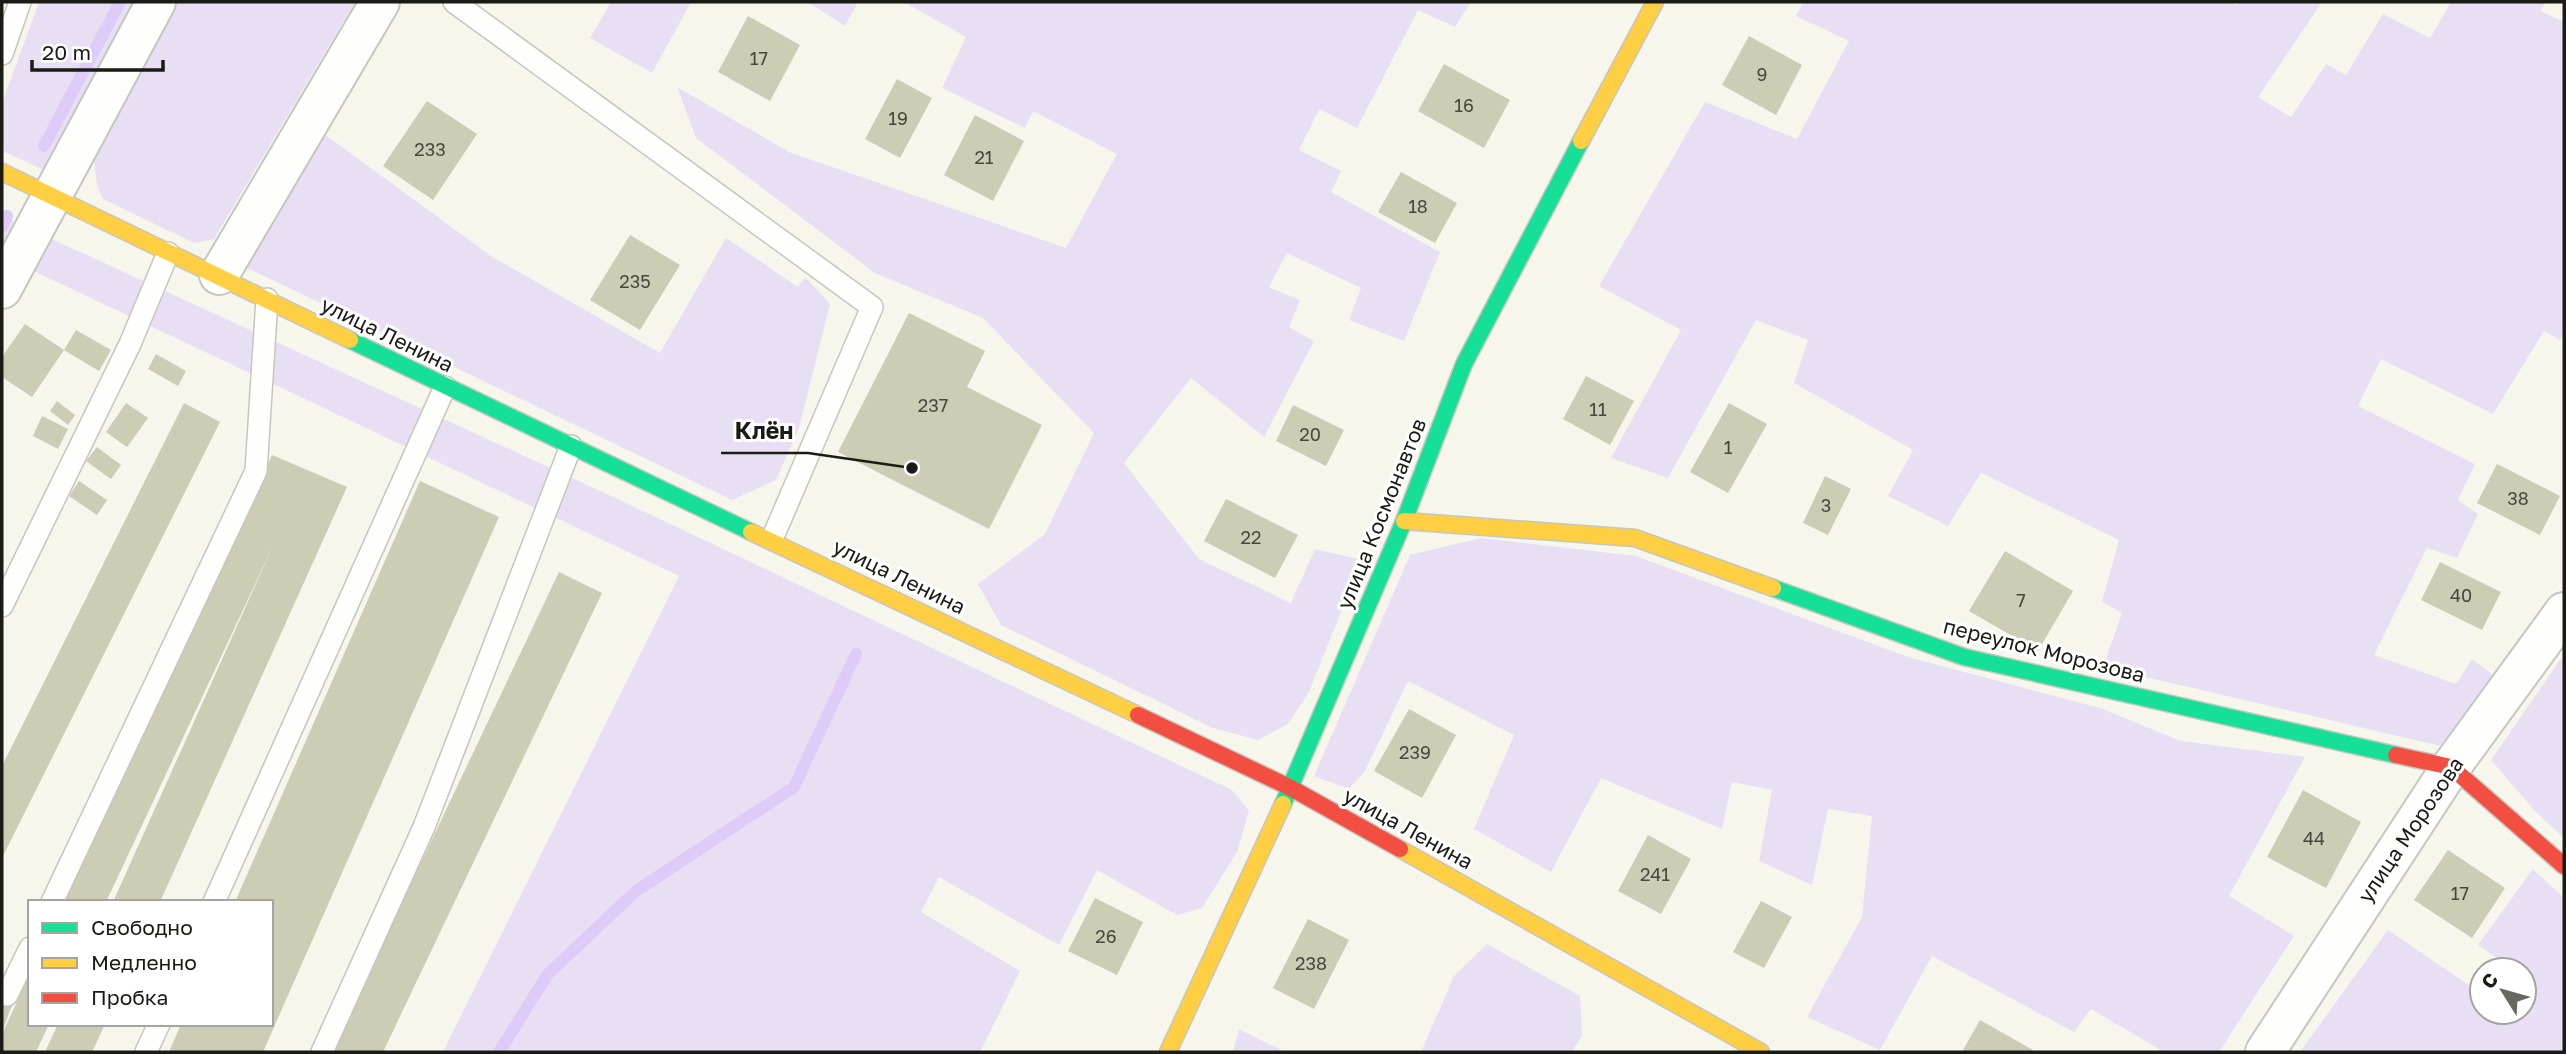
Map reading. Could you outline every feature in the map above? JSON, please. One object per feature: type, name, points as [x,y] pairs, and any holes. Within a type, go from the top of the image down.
[{"type":"street","points":[[2,289],[156,2]]},
{"type":"street","points":[[219,275],[380,2]]},
{"type":"street","name":"улица Космонавтов","points":[[1168,1052],[1291,788],[1404,521],[1464,364],[1655,2]]},
{"type":"street","name":"улица Ленина","points":[[2,172],[445,387],[772,539],[1291,788],[1761,1052]]},
{"type":"street","name":"переулок Морозова","points":[[1404,521],[1635,538],[1964,657],[2451,767],[2564,866]]},
{"type":"street","name":"улица Морозова","points":[[2265,1052],[2451,767],[2564,612]]},
{"type":"lane","points":[[2,54],[20,2]]},
{"type":"lane","points":[[454,2],[872,307],[772,539]]},
{"type":"lane","points":[[2,606],[130,344],[168,253]]},
{"type":"lane","points":[[53,900],[256,471],[267,299]]},
{"type":"lane","points":[[215,900],[445,387]]},
{"type":"lane","points":[[322,1052],[424,827],[571,446]]},
{"type":"lane","points":[[8,995],[28,952]]},
{"type":"lane","points":[[146,1052],[158,1026]]},
{"type":"shaded area","points":[[39,2],[142,2],[51,173],[2,151],[2,103]]},
{"type":"shaded area","points":[[174,2],[355,2],[214,239],[194,243],[103,199],[97,185],[93,153]]},
{"type":"shaded area","points":[[611,2],[691,2],[652,73],[590,38]]},
{"type":"shaded area","points":[[808,2],[858,2],[845,26]]},
{"type":"shaded area","points":[[904,2],[1471,2],[1455,27],[1418,10],[1357,128],[1319,109],[1299,150],[1341,171],[1331,192],[1440,252],[1404,341],[1349,320],[1361,288],[1287,253],[1269,287],[1300,300],[1289,327],[1314,341],[1264,437],[1191,378],[1124,463],[1199,559],[1291,603],[1315,549],[1362,560],[1308,694],[1288,724],[1258,740],[1213,728],[1001,625],[978,584],[1045,534],[1094,433],[983,318],[875,273],[696,138],[677,87],[789,152],[1066,248],[1117,154],[1033,111],[1025,128],[942,88],[966,37]]},
{"type":"shaded area","points":[[1803,2],[2231,2],[2237,5],[2240,2],[2322,2],[2258,97],[2291,117],[2326,64],[2346,75],[2383,14],[2430,38],[2451,2],[2545,2],[2541,11],[2564,22],[2564,332],[2560,340],[2544,331],[2493,414],[2381,359],[2358,406],[2475,464],[2458,500],[2478,514],[2457,558],[2427,548],[2374,655],[2456,684],[2472,659],[2498,679],[2449,748],[2103,667],[2122,613],[2102,602],[2119,540],[1981,473],[1948,526],[1888,496],[1913,450],[1794,383],[1808,340],[1756,320],[1668,478],[1611,458],[1681,330],[1599,286],[1705,102],[1797,139],[1849,41],[1796,16]]},
{"type":"shaded area","points":[[320,131],[491,256],[660,353],[726,238],[798,287],[805,277],[830,304],[799,428],[776,480],[732,500],[243,266]]},
{"type":"shaded area","points":[[2,216],[607,494],[1232,790],[1249,811],[1237,852],[1202,908],[1177,915],[1097,870],[1059,945],[939,877],[921,912],[1020,971],[980,1052],[443,1052],[679,576],[2,256]]},
{"type":"shaded area","points":[[1481,538],[1636,556],[1908,657],[2100,708],[2181,741],[2305,757],[2229,896],[2294,936],[2219,1052],[2164,1052],[2091,1009],[2074,1032],[1932,956],[1880,1050],[1807,1017],[1862,917],[1872,816],[1828,809],[1812,885],[1759,861],[1772,790],[1732,782],[1722,829],[1601,778],[1551,872],[1474,829],[1514,735],[1408,681],[1365,771],[1349,789],[1314,776],[1410,555]]},
{"type":"shaded area","points":[[2564,654],[2564,838],[2535,811],[2491,760]]},
{"type":"shaded area","points":[[2533,869],[2564,898],[2564,1052],[2300,1052],[2388,930],[2468,984],[2468,1026],[2538,1026],[2538,956],[2494,956],[2478,945]]},
{"type":"shaded area","points":[[1487,944],[1580,996],[1582,1035],[1572,1052],[1421,1052],[1454,976]]},
{"type":"shaded area","points":[[1239,1029],[1285,1052],[1233,1052]]},
{"type":"building","points":[[748,16],[800,45],[770,101],[718,72]]},
{"type":"building","points":[[1749,36],[1802,65],[1776,115],[1722,85]]},
{"type":"building","points":[[1444,64],[1510,100],[1484,148],[1418,111]]},
{"type":"building","points":[[897,79],[932,98],[900,158],[865,139]]},
{"type":"building","points":[[427,101],[477,134],[433,200],[383,166]]},
{"type":"building","points":[[975,115],[1024,141],[993,201],[944,175]]},
{"type":"building","points":[[1401,172],[1457,203],[1435,243],[1378,212]]},
{"type":"building","points":[[630,235],[680,265],[640,330],[590,300]]},
{"type":"building","points":[[909,313],[985,351],[967,387],[1042,425],[989,529],[838,452]]},
{"type":"building","points":[[25,324],[64,350],[32,397],[2,377],[2,357]]},
{"type":"building","points":[[76,330],[111,350],[99,371],[64,350]]},
{"type":"building","points":[[156,354],[186,371],[178,386],[148,369]]},
{"type":"building","points":[[1586,376],[1634,401],[1610,445],[1563,419]]},
{"type":"building","points":[[57,401],[75,415],[68,425],[50,411]]},
{"type":"building","points":[[126,403],[148,418],[127,447],[106,432]]},
{"type":"building","points":[[184,403],[220,422],[2,858],[2,766]]},
{"type":"building","points":[[1729,403],[1767,424],[1728,493],[1690,472]]},
{"type":"building","points":[[1293,405],[1344,430],[1326,466],[1276,441]]},
{"type":"building","points":[[42,416],[68,429],[58,449],[33,436]]},
{"type":"building","points":[[97,447],[121,465],[111,479],[86,461]]},
{"type":"building","points":[[272,455],[347,487],[161,900],[114,900],[273,546],[107,900],[64,900]]},
{"type":"building","points":[[2497,464],[2560,496],[2540,535],[2477,503]]},
{"type":"building","points":[[1825,476],[1851,489],[1828,535],[1803,523]]},
{"type":"building","points":[[79,481],[107,500],[97,515],[69,496]]},
{"type":"building","points":[[420,481],[499,517],[263,1052],[169,1052],[180,1026],[273,1026],[273,900],[236,900]]},
{"type":"building","points":[[1226,499],[1298,535],[1275,578],[1204,541]]},
{"type":"building","points":[[2005,551],[2073,591],[2038,651],[1969,611]]},
{"type":"building","points":[[2440,562],[2501,592],[2482,630],[2421,600]]},
{"type":"building","points":[[559,572],[602,593],[383,1052],[331,1052]]},
{"type":"building","points":[[1409,709],[1456,735],[1422,798],[1374,771]]},
{"type":"building","points":[[2303,790],[2361,822],[2326,888],[2267,857]]},
{"type":"building","points":[[1648,835],[1691,859],[1661,914],[1618,891]]},
{"type":"building","points":[[2448,850],[2505,888],[2472,938],[2414,900]]},
{"type":"building","points":[[1095,898],[1143,922],[1117,975],[1068,951]]},
{"type":"building","points":[[1761,901],[1792,917],[1764,968],[1733,952]]},
{"type":"building","points":[[1308,919],[1349,940],[1314,1009],[1273,988]]},
{"type":"building","points":[[28,978],[28,1026],[48,1026],[36,1052],[2,1051],[2,1034]]},
{"type":"building","points":[[2,999],[13,1003],[2,1032]]},
{"type":"building","points":[[1980,1020],[2033,1050],[1962,1052]]},
{"type":"building","points":[[57,1026],[104,1026],[92,1052],[45,1052]]},
{"type":"waterway","points":[[44,146],[120,2]]},
{"type":"waterway","points":[[2,226],[7,216]]},
{"type":"waterway","points":[[499,1052],[548,974],[636,891],[794,787],[856,654]]},
{"type":"traffic: fast","points":[[1283,804],[1404,521],[1464,364],[1581,141]]},
{"type":"traffic: fast","points":[[350,340],[751,532]]},
{"type":"traffic: fast","points":[[1773,588],[1964,657],[2396,755]]},
{"type":"traffic: slow","points":[[1581,141],[1655,2]]},
{"type":"traffic: slow","points":[[2,172],[350,340]]},
{"type":"traffic: slow","points":[[1404,521],[1635,538],[1773,588]]},
{"type":"traffic: slow","points":[[751,532],[1138,715]]},
{"type":"traffic: slow","points":[[1168,1052],[1283,804]]},
{"type":"traffic: slow","points":[[1400,849],[1761,1052]]},
{"type":"traffic: jam","points":[[1138,715],[1291,788],[1400,849]]},
{"type":"traffic: jam","points":[[2396,755],[2451,767],[2564,866]]},
{"type":"place","name":"Клён","points":[[912,468]]}]
